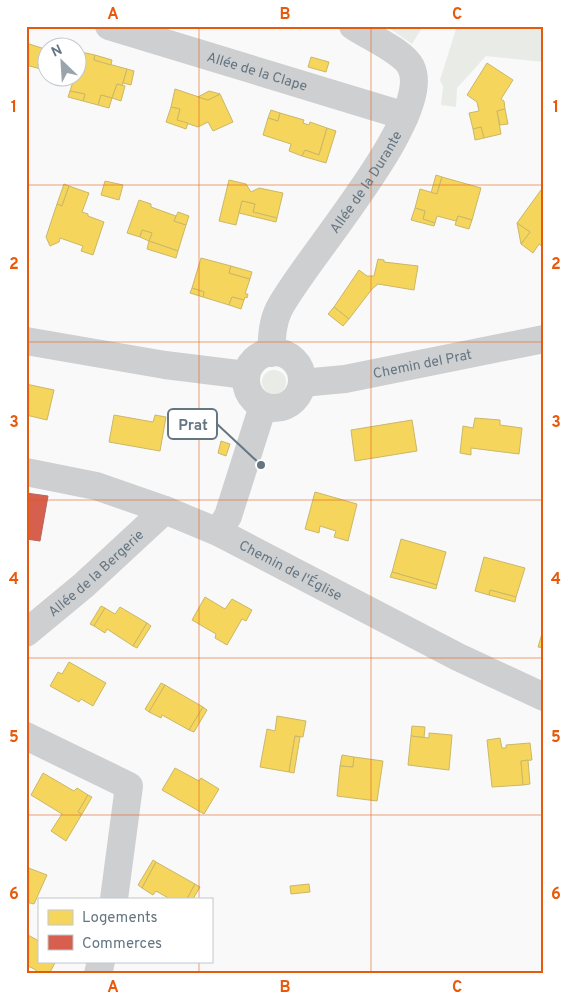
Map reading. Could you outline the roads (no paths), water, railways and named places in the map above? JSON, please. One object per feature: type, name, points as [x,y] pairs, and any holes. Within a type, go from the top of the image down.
[{"type":"street","name":"Allée de la Clape","points":[[109,26],[405,116]]},
{"type":"street","name":"Allée de la Durante","points":[[271,353],[273,323],[279,309],[296,280],[352,205],[382,160],[405,116],[412,94],[414,73],[410,65],[397,52],[353,26]]},
{"type":"street","name":"Chemin del Prat","points":[[302,382],[345,379],[544,339]]},
{"type":"street","points":[[26,341],[165,365],[246,375]]},
{"type":"street","points":[[276,352],[290,358],[297,364],[301,373],[302,382],[296,396],[289,403],[281,407],[263,406],[255,401],[249,394],[246,385],[246,375],[251,364],[258,357],[271,353],[276,352]]},
{"type":"street","points":[[218,532],[228,516],[263,406]]},
{"type":"street","name":"Chemin de l'Église","points":[[26,472],[96,486],[165,510],[218,532],[458,657],[544,697]]},
{"type":"street","name":"Allée de la Bergerie","points":[[26,633],[84,585],[165,510]]},
{"type":"street","points":[[26,736],[129,786],[114,898]]},
{"type":"place","name":"Prat","points":[[261,465]]}]
